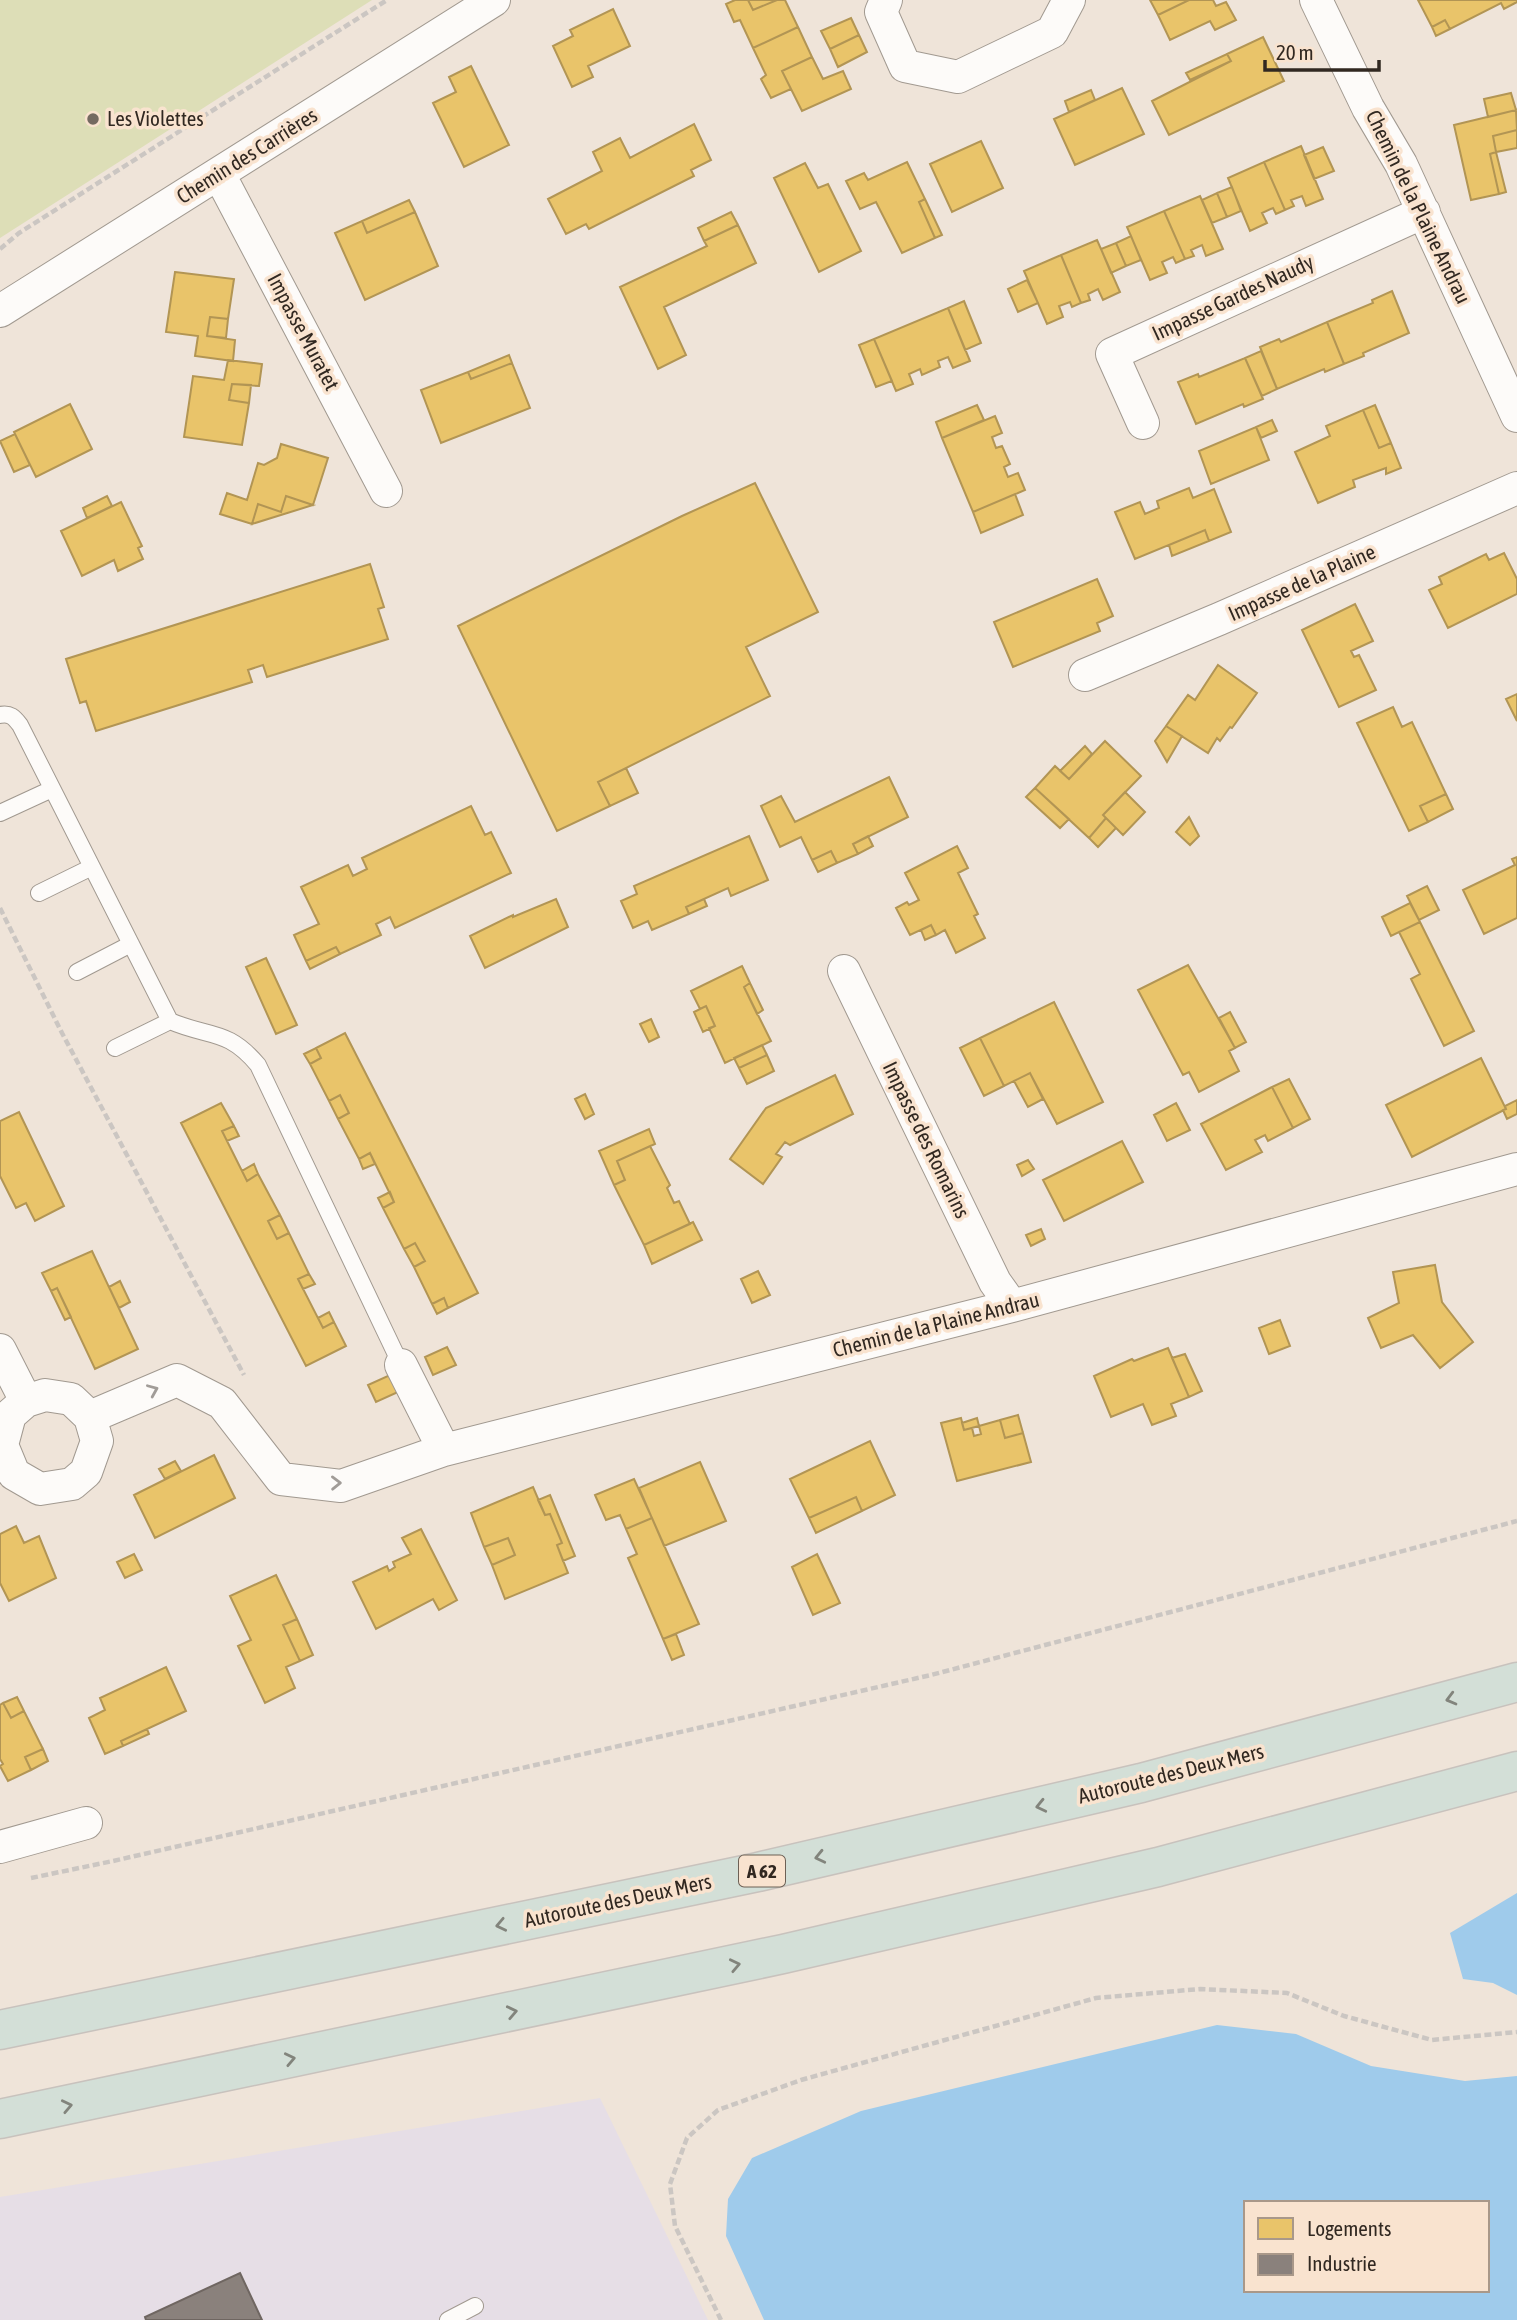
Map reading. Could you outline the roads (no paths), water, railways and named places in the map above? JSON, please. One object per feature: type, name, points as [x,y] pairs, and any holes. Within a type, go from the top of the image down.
[{"type":"highway","name":"Autoroute des Deux Mers","points":[[0,2030],[784,1866],[1141,1783],[1517,1682]]},
{"type":"highway","points":[[0,2119],[796,1951],[1158,1867],[1517,1771]]},
{"type":"street","name":"Chemin des Carrières","points":[[0,311],[494,0]]},
{"type":"street","points":[[886,0],[881,12],[905,66],[958,77],[1052,32],[1069,0]]},
{"type":"street","name":"Chemin de la Plaine Andrau","points":[[1316,0],[1345,62],[1401,164],[1517,416]]},
{"type":"street","name":"Impasse Muratet","points":[[219,174],[386,491]]},
{"type":"street","name":"Impasse Gardes Naudy","points":[[1143,423],[1112,354],[1424,212]]},
{"type":"street","name":"Impasse de la Plaine","points":[[1085,675],[1219,620],[1517,488]]},
{"type":"street","name":"Impasse des Romarins","points":[[844,971],[995,1282],[1013,1306]]},
{"type":"street","name":"Chemin de la Plaine Andrau","points":[[90,1417],[177,1380],[222,1403],[281,1479],[341,1486],[444,1450],[1013,1306],[1517,1169]]},
{"type":"street","points":[[0,1350],[26,1401]]},
{"type":"street","points":[[401,1365],[444,1450]]},
{"type":"street","points":[[45,1395],[71,1399],[90,1417],[97,1441],[86,1472],[72,1484],[40,1489],[14,1474],[1,1445],[10,1415],[26,1401],[45,1395]]},
{"type":"street","points":[[0,1847],[86,1823]]},
{"type":"lane","points":[[0,715],[14,717],[20,725],[170,1021],[185,1028],[226,1037],[244,1048],[258,1065],[401,1365]]},
{"type":"lane","points":[[0,813],[52,789]]},
{"type":"lane","points":[[39,894],[92,867]]},
{"type":"lane","points":[[77,972],[131,944]]},
{"type":"lane","points":[[116,1048],[170,1021]]},
{"type":"lane","points":[[448,2320],[475,2306]]},
{"type":"water","points":[[1517,1893],[1517,1995],[1493,1983],[1463,1979],[1450,1933]]},
{"type":"water","points":[[1217,2025],[1296,2034],[1371,2066],[1465,2081],[1517,2076],[1517,2320],[764,2320],[726,2236],[728,2199],[752,2158],[861,2111]]},
{"type":"place","name":"Les Violettes","points":[[93,119]]}]
